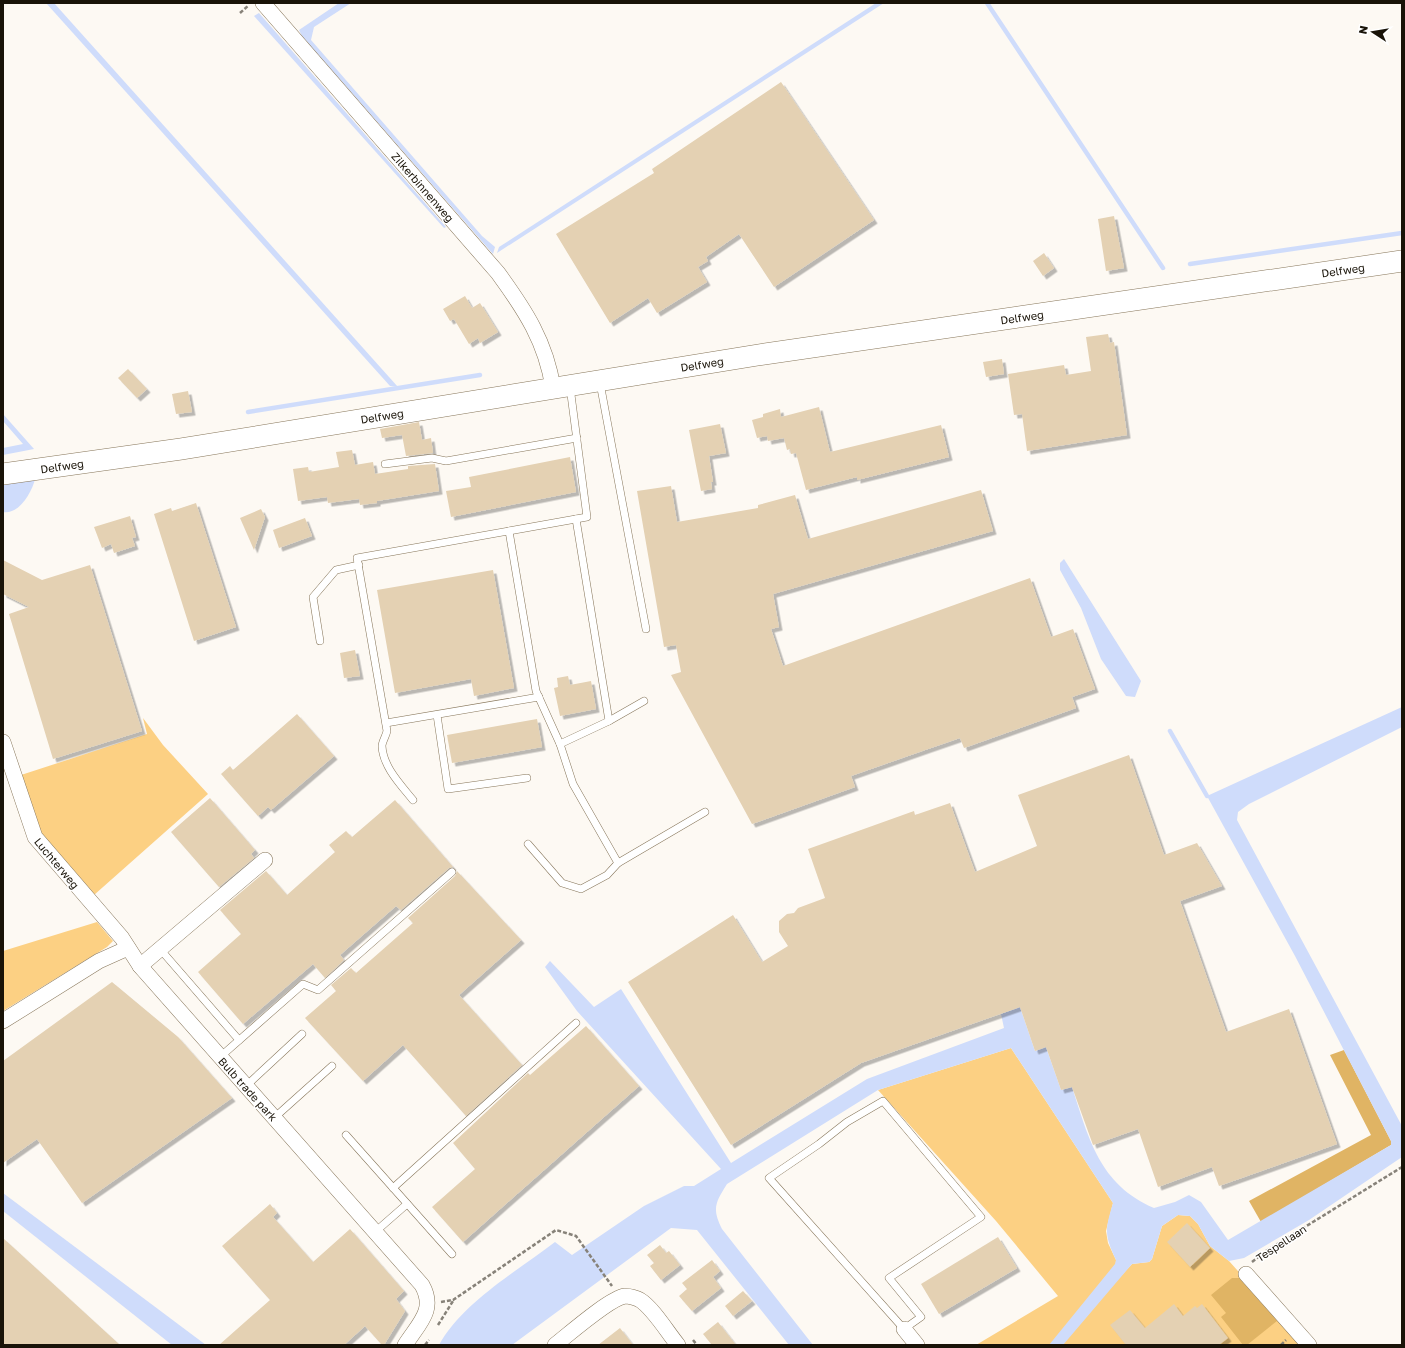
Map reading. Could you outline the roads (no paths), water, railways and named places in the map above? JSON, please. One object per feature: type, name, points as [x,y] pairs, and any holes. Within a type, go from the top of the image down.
[{"type":"main road","name":"Delfweg","points":[[3,474],[181,450],[599,380],[818,346],[1402,261]]},
{"type":"street","name":"Zilkerbinnenweg","points":[[263,3],[503,279],[524,308],[545,350],[561,387]]},
{"type":"street","name":"Luchterweg","points":[[3,742],[35,837],[122,938],[128,948]]},
{"type":"street","points":[[140,966],[264,860]]},
{"type":"street","name":"Bulb trade park","points":[[128,948],[140,966],[422,1285],[427,1294],[429,1304],[426,1312],[405,1345]]},
{"type":"street","points":[[3,1021],[99,961],[128,948]]},
{"type":"street","points":[[1246,1274],[1309,1345]]},
{"type":"street","points":[[555,1345],[600,1310],[627,1296],[640,1300],[649,1308],[678,1345]]},
{"type":"street","points":[[904,1329],[917,1345]]},
{"type":"lane","points":[[599,380],[646,629]]},
{"type":"lane","points":[[413,800],[395,778],[386,762],[382,745],[387,731],[386,723],[357,558],[587,517],[577,438],[561,387]]},
{"type":"lane","points":[[385,464],[432,458],[446,461],[577,438]]},
{"type":"lane","points":[[576,519],[609,721]]},
{"type":"lane","points":[[510,531],[536,691],[560,744],[573,784],[618,863]]},
{"type":"lane","points":[[320,641],[313,597],[336,570],[359,565]]},
{"type":"lane","points":[[386,723],[539,697]]},
{"type":"lane","points":[[560,744],[609,721],[644,701]]},
{"type":"lane","points":[[437,714],[448,789],[527,778]]},
{"type":"lane","points":[[528,844],[562,883],[581,889],[607,875],[618,863],[706,812]]},
{"type":"lane","points":[[220,1057],[303,984],[318,990],[452,872]]},
{"type":"lane","points":[[160,949],[239,1040]]},
{"type":"lane","points":[[393,1188],[576,1023]]},
{"type":"lane","points":[[246,1086],[302,1034]]},
{"type":"lane","points":[[274,1118],[332,1066]]},
{"type":"lane","points":[[883,1101],[981,1217],[889,1278],[921,1317],[904,1329],[769,1178],[819,1144],[847,1122],[883,1101]]},
{"type":"lane","points":[[346,1135],[452,1254]]},
{"type":"lane","points":[[375,1232],[407,1204]]},
{"type":"water","points":[[46,3],[54,3],[398,387],[390,386]]},
{"type":"water","points":[[339,3],[351,3],[314,27],[311,40],[482,236],[495,247],[493,254],[302,36],[299,30]]},
{"type":"water","points":[[876,3],[884,3],[497,253],[499,247]]},
{"type":"water","points":[[259,13],[446,227],[444,228],[254,16]]},
{"type":"water","points":[[3,414],[34,449],[3,455],[3,448],[23,444],[3,421]]},
{"type":"water","points":[[35,479],[24,502],[14,510],[3,512],[3,484]]},
{"type":"water","points":[[1064,559],[1141,681],[1135,697],[1126,696],[1101,659],[1081,608],[1060,570],[1060,563]]},
{"type":"water","points":[[1402,707],[1402,727],[1249,804],[1238,812],[1237,820],[1402,1126],[1402,1157],[1309,1220],[1244,1258],[1229,1261],[1210,1246],[1198,1224],[1190,1216],[1178,1215],[1162,1226],[1152,1259],[1149,1262],[1132,1264],[1063,1345],[1049,1345],[1115,1264],[1116,1260],[1109,1244],[1107,1232],[1108,1220],[1113,1203],[1011,1048],[878,1090],[727,1184],[716,1206],[717,1216],[722,1229],[813,1345],[789,1345],[697,1230],[671,1228],[512,1345],[439,1345],[461,1315],[491,1289],[555,1242],[572,1255],[644,1206],[684,1186],[694,1186],[721,1169],[577,1011],[545,967],[550,961],[594,1007],[621,989],[731,1163],[867,1079],[1004,1028],[1001,1014],[1020,1007],[1035,1051],[1046,1047],[1061,1090],[1072,1087],[1091,1142],[1108,1173],[1120,1186],[1135,1198],[1154,1208],[1175,1202],[1189,1195],[1201,1202],[1228,1240],[1391,1145],[1391,1141],[1295,956],[1207,796]]},
{"type":"water","points":[[3,1193],[206,1345],[172,1345],[3,1211]]},
{"type":"waterway","points":[[987,3],[1163,268]]},
{"type":"waterway","points":[[1190,264],[1402,233]]},
{"type":"waterway","points":[[248,412],[480,375]]},
{"type":"waterway","points":[[1170,731],[1207,796]]}]
